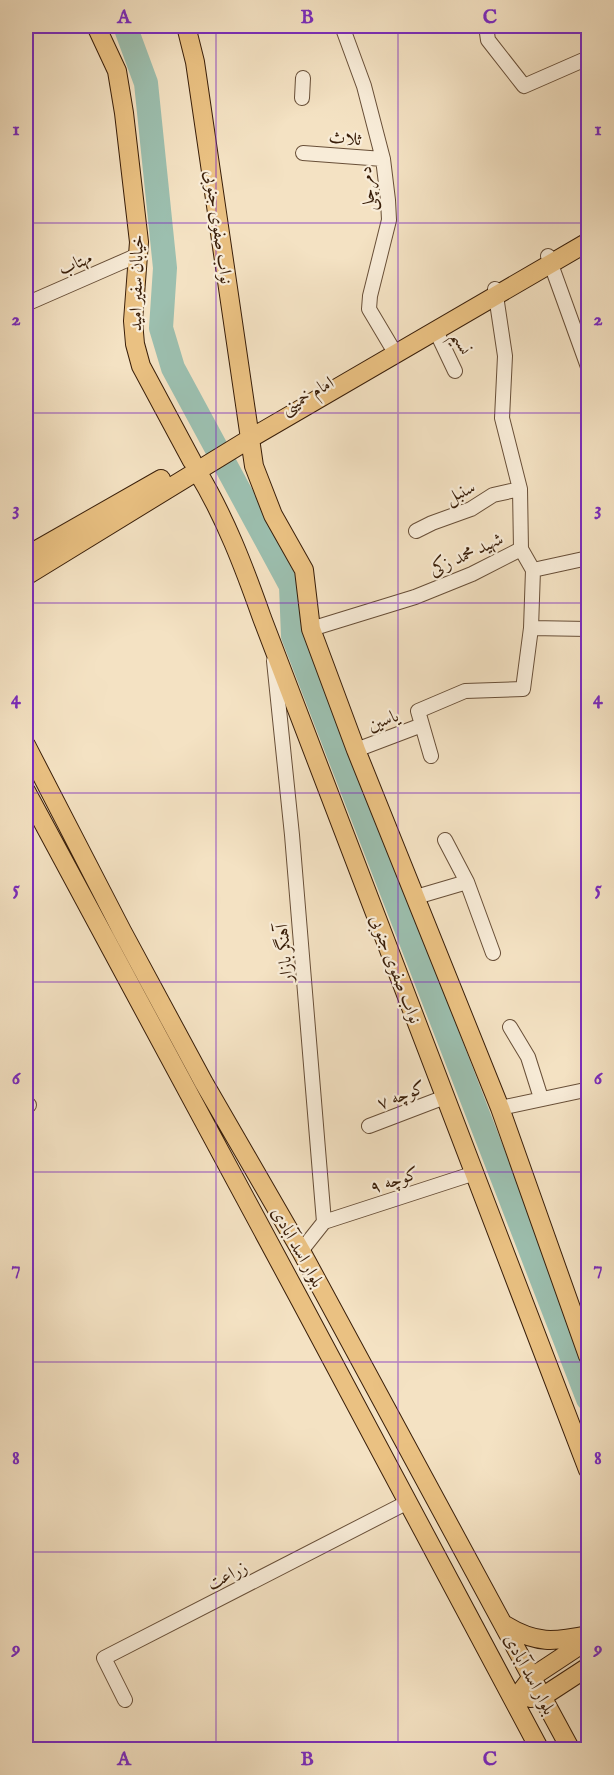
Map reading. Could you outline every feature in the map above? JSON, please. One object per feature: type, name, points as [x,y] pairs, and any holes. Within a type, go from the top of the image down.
[{"type":"main road","name":"خیابان سفیر امید","points":[[96,26],[117,71],[124,113],[139,242],[133,321],[135,344],[146,376],[199,464]]},
{"type":"main road","name":"نواب صفوی جنوبی","points":[[186,26],[195,62],[246,436],[254,466],[273,515],[304,570],[311,629],[356,750],[500,1108],[588,1356]]},
{"type":"main road","name":"امام خمینی","points":[[550,260],[588,233]]},
{"type":"main road","name":"امام خمینی","points":[[26,576],[246,436],[550,260],[588,242]]},
{"type":"main road","name":"امام خمینی","points":[[394,350],[436,331],[496,291]]},
{"type":"main road","name":"نواب صفوی جنوبی","points":[[199,464],[238,550],[588,1470]]},
{"type":"main road","name":"امام خمینی","points":[[26,556],[199,464]]},
{"type":"main road","name":"بلوار اسد آبادی","points":[[26,745],[122,932],[193,1063],[301,1251],[571,1749]]},
{"type":"main road","name":"بلوار اسد آبادی","points":[[26,791],[540,1749]]},
{"type":"main road","points":[[322,1341],[344,1330]]},
{"type":"main road","points":[[504,1625],[520,1635],[538,1641],[557,1641],[588,1635]]},
{"type":"main road","points":[[513,1701],[532,1677],[588,1640]]},
{"type":"main road","points":[[513,1701],[542,1696],[588,1667]]},
{"type":"street","name":"دمرچلی","points":[[342,26],[364,86],[383,159],[388,220],[369,309],[394,350]]},
{"type":"street","points":[[486,26],[488,40],[524,86],[588,58]]},
{"type":"street","points":[[302,98],[303,78]]},
{"type":"street","name":"ثلاث","points":[[303,153],[383,159]]},
{"type":"street","name":"مهتاب","points":[[26,304],[138,255]]},
{"type":"street","points":[[550,260],[588,367]]},
{"type":"street","name":"شهید محمد زکی","points":[[311,629],[415,597],[472,574],[521,549],[520,489],[502,418],[505,356],[496,291]]},
{"type":"street","name":"نسیم","points":[[436,331],[455,371]]},
{"type":"street","name":"سنبل","points":[[416,531],[471,508],[493,495],[520,489]]},
{"type":"street","points":[[431,756],[418,711],[465,691],[523,689],[531,628],[534,570],[521,549]]},
{"type":"street","points":[[534,570],[588,558]]},
{"type":"street","points":[[531,628],[588,628]]},
{"type":"street","name":"آهنگر بازار","points":[[272,644],[293,846],[324,1222]]},
{"type":"street","name":"یاسین","points":[[356,750],[423,725]]},
{"type":"street","points":[[446,840],[467,882],[493,953]]},
{"type":"street","points":[[416,897],[467,882]]},
{"type":"street","points":[[510,1027],[528,1057],[541,1098]]},
{"type":"street","points":[[500,1108],[541,1098],[587,1091]]},
{"type":"street","name":"کوچه ۷","points":[[369,1126],[446,1096]]},
{"type":"street","name":"کوچه ۹","points":[[324,1222],[475,1173]]},
{"type":"street","points":[[301,1251],[324,1222]]},
{"type":"street","name":"زراعت","points":[[125,1700],[104,1658],[408,1502]]},
{"type":"waterway","points":[[125,26],[146,83],[165,268],[161,328],[173,368],[291,586],[293,636],[588,1399]]}]
